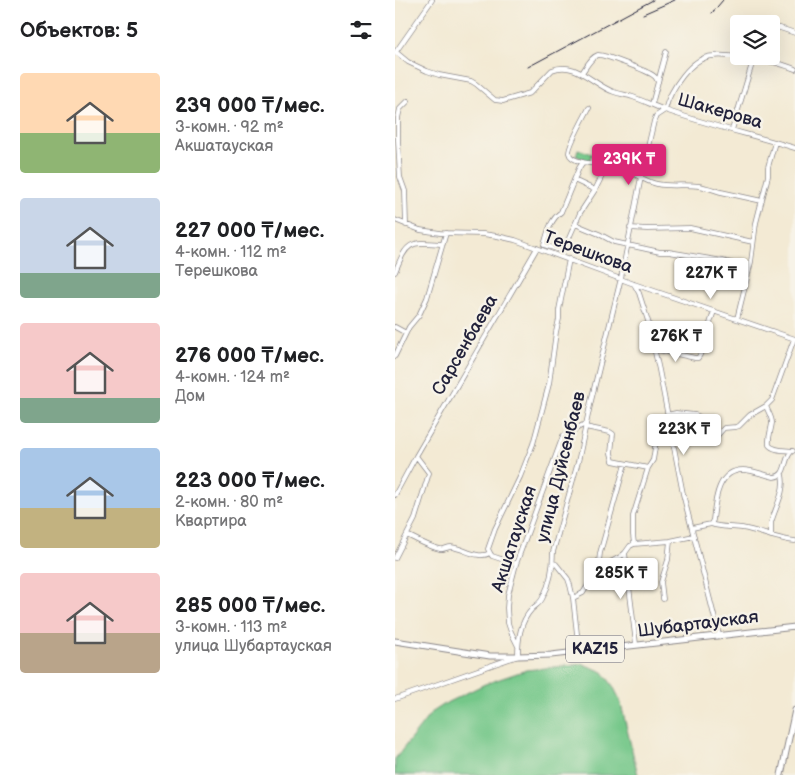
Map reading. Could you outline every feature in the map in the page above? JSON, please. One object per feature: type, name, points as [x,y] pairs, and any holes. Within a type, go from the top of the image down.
[{"type":"main road","name":"Шубартауская","points":[[395,641],[490,656],[551,655],[795,627]]},
{"type":"main road","points":[[781,775],[795,710]]},
{"type":"street","points":[[433,0],[395,52],[408,62],[427,71],[471,81],[495,100],[503,101],[530,93],[543,78],[557,68],[565,67],[582,73],[592,59],[603,55],[636,66],[655,76],[658,82]]},
{"type":"street","points":[[780,28],[795,33]]},
{"type":"street","points":[[652,104],[666,52]]},
{"type":"street","points":[[621,278],[653,121],[656,116],[665,110],[667,102],[683,77],[695,63],[702,58],[712,56],[730,57]]},
{"type":"street","points":[[732,130],[752,65]]},
{"type":"street","points":[[780,65],[795,70]]},
{"type":"street","name":"Шакерова","points":[[582,73],[603,87],[665,110],[795,148]]},
{"type":"street","points":[[406,225],[405,191],[401,178],[398,133],[400,109],[408,101]]},
{"type":"street","points":[[589,108],[569,151],[569,155],[573,159],[615,166],[658,185],[701,186],[762,201]]},
{"type":"street","points":[[737,319],[753,248],[756,223],[768,176],[768,167],[775,142]]},
{"type":"street","points":[[563,252],[544,245],[550,224],[561,212],[583,162]]},
{"type":"street","points":[[561,256],[580,213],[608,165]]},
{"type":"street","points":[[574,180],[595,190]]},
{"type":"street","name":"Терешкова","points":[[395,220],[420,230],[497,236],[561,256],[634,284],[794,339]]},
{"type":"street","points":[[575,224],[627,246],[723,261],[749,268]]},
{"type":"street","points":[[631,228],[690,228],[753,242]]},
{"type":"street","points":[[395,356],[427,298],[446,233]]},
{"type":"street","points":[[395,272],[406,248],[412,244],[443,244]]},
{"type":"street","name":"Сарсенбаева","points":[[395,495],[537,248]]},
{"type":"street","points":[[516,564],[492,556],[488,549],[533,444],[549,384],[559,310],[569,260]]},
{"type":"street","name":"улица Дуйсенбаев","points":[[518,656],[518,646],[524,620],[543,598],[553,563],[553,552],[578,462],[621,278]]},
{"type":"street","points":[[634,284],[644,307],[677,468],[719,635]]},
{"type":"street","points":[[654,349],[698,358],[714,311]]},
{"type":"street","points":[[395,327],[406,333]]},
{"type":"street","points":[[667,415],[676,413],[698,416],[703,432],[706,435],[715,437],[724,428],[739,426],[750,415],[766,406],[772,400],[794,339]]},
{"type":"street","points":[[766,406],[772,423],[769,445],[771,448],[794,451]]},
{"type":"street","name":"Акшатауская","points":[[518,646],[508,622],[507,608],[508,595],[516,564],[563,436],[583,425],[585,426]]},
{"type":"street","points":[[585,426],[613,434],[611,454],[613,460],[648,468]]},
{"type":"street","points":[[634,544],[633,516],[648,468],[653,460],[657,435],[660,430],[670,428]]},
{"type":"street","points":[[771,536],[771,525],[782,490],[782,475],[788,454],[794,451]]},
{"type":"street","points":[[395,558],[415,519],[429,473],[417,456]]},
{"type":"street","points":[[573,598],[583,593],[598,569],[600,553],[625,464]]},
{"type":"street","points":[[711,524],[716,496],[724,478],[729,474],[743,470],[774,477],[782,475]]},
{"type":"street","points":[[692,528],[711,524],[735,526],[795,541]]},
{"type":"street","points":[[407,535],[441,549],[452,547],[466,550],[479,556],[490,553]]},
{"type":"street","points":[[598,569],[620,557],[634,544],[670,541],[694,536]]},
{"type":"street","points":[[663,599],[661,582],[669,560],[670,541]]},
{"type":"street","points":[[625,553],[636,644]]},
{"type":"street","points":[[553,563],[556,564],[568,579],[573,598],[581,651]]},
{"type":"street","points":[[395,699],[518,656]]},
{"type":"green space","points":[[578,149],[592,154],[589,161],[576,156]]},
{"type":"green space","points":[[583,664],[603,672],[620,700],[638,775],[395,775],[395,759],[431,713],[448,702],[485,684],[526,670]]},
{"type":"railway","points":[[528,67],[653,0]]},
{"type":"railway","points":[[643,14],[675,0]]},
{"type":"railway","points":[[712,13],[723,0]]}]
